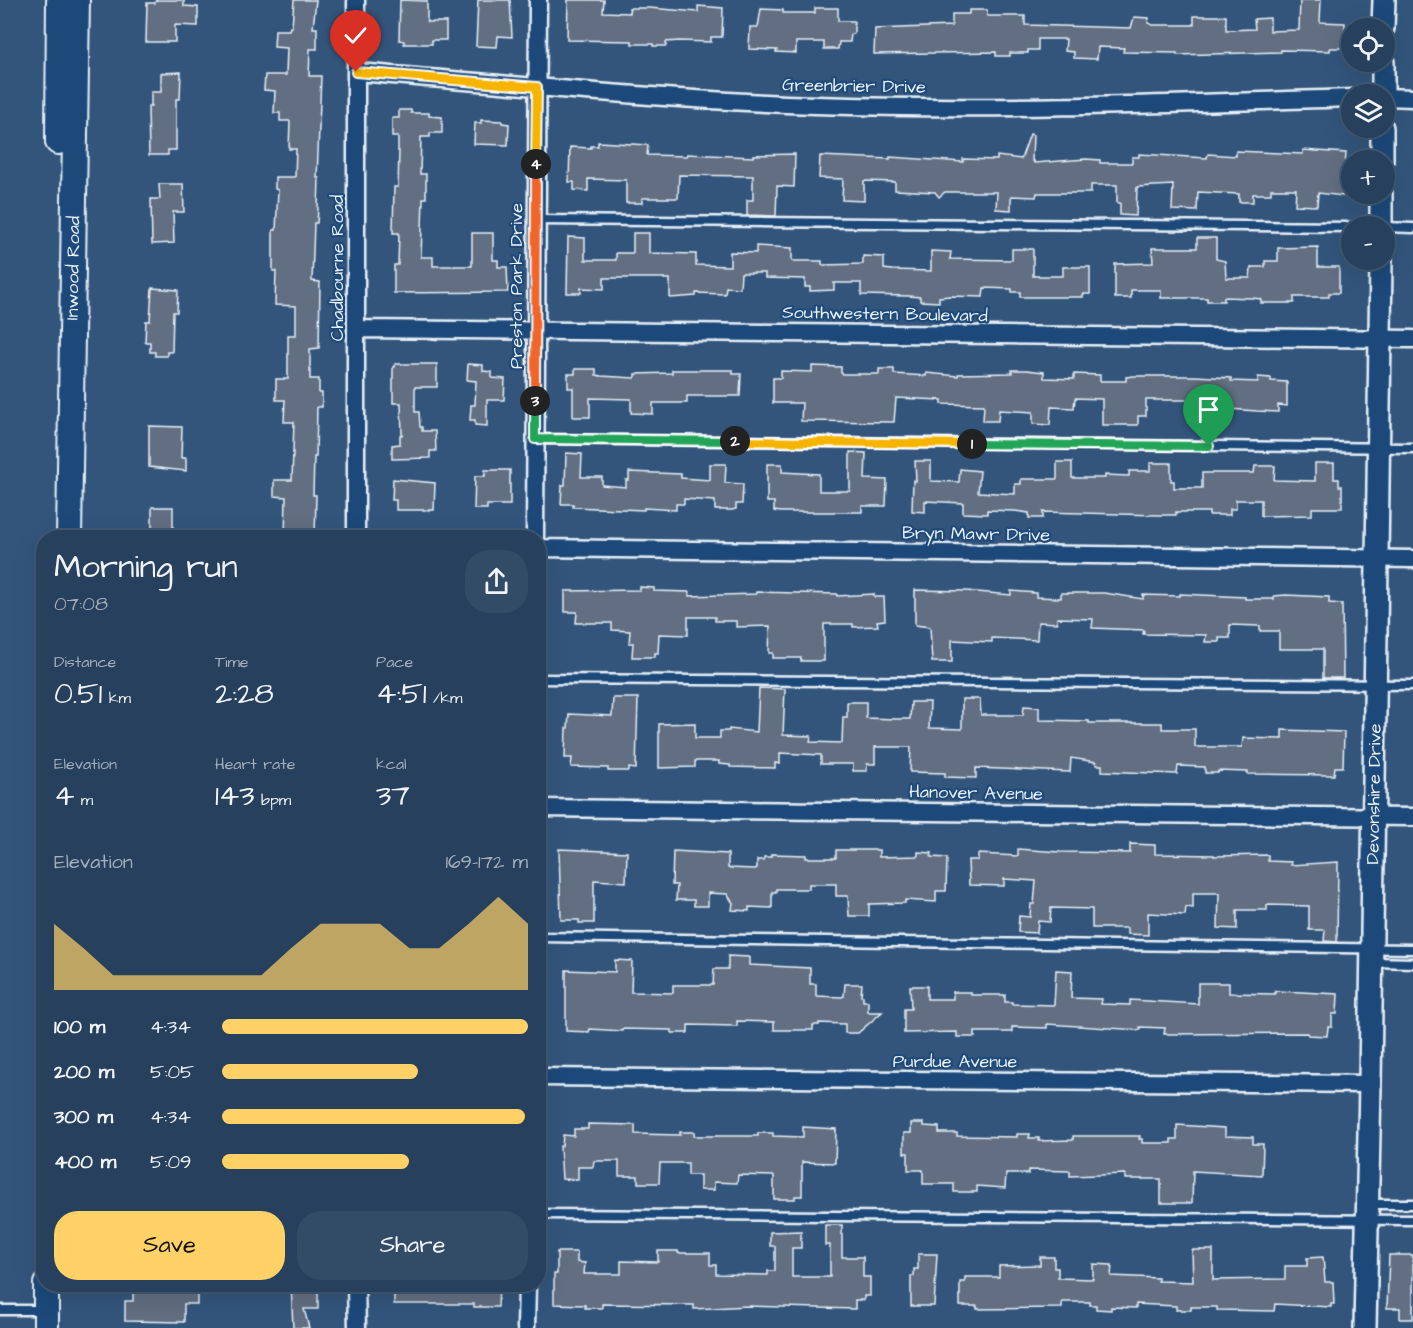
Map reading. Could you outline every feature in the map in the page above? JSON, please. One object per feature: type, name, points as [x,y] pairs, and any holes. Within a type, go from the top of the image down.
[{"type":"main road","name":"Inwood Road","points":[[59,0],[67,56],[64,398],[69,530]]},
{"type":"main road","name":"Inwood Road","points":[[67,56],[77,0]]},
{"type":"main road","name":"Inwood Road","points":[[55,530],[64,398]]},
{"type":"main road","points":[[47,1292],[50,1322]]},
{"type":"main road","points":[[50,1322],[57,1292]]},
{"type":"street","name":"Chadbourne Road","points":[[356,0],[356,530]]},
{"type":"street","name":"Preston Park Drive","points":[[535,530],[538,0]]},
{"type":"street","points":[[1383,18],[1384,0]]},
{"type":"street","name":"Greenbrier Drive","points":[[356,72],[744,102],[960,108],[1125,106],[1341,98]]},
{"type":"street","points":[[1395,97],[1413,98]]},
{"type":"street","name":"Devonshire Drive","points":[[1365,1328],[1381,270]]},
{"type":"street","name":"Southwestern Boulevard","points":[[356,329],[1413,339]]},
{"type":"street","name":"Bryn Mawr Drive","points":[[546,548],[1413,559]]},
{"type":"street","name":"Hanover Avenue","points":[[546,808],[1413,817]]},
{"type":"street","name":"Purdue Avenue","points":[[546,1077],[1370,1084]]},
{"type":"street","points":[[356,1292],[357,1328]]},
{"type":"street","points":[[526,1328],[527,1292]]},
{"type":"lane","points":[[536,220],[1341,227]]},
{"type":"lane","points":[[1395,227],[1413,228]]},
{"type":"lane","points":[[535,439],[1413,448]]},
{"type":"lane","points":[[546,679],[1413,685]]},
{"type":"lane","points":[[546,937],[1372,955],[1413,949]]},
{"type":"lane","points":[[1372,955],[1413,963]]},
{"type":"lane","points":[[546,1214],[1368,1212],[1413,1204]]},
{"type":"lane","points":[[1368,1212],[1413,1220]]},
{"type":"lane","points":[[0,1310],[50,1322]]},
{"type":"building","points":[[156,0],[184,0],[184,6],[198,7],[198,26],[175,25],[175,42],[146,42],[147,3],[155,3]]},
{"type":"building","points":[[294,0],[316,0],[313,28],[317,28],[317,49],[310,49],[309,76],[321,76],[318,208],[317,223],[314,223],[312,281],[320,282],[319,348],[310,349],[310,379],[319,379],[319,393],[322,393],[322,407],[317,407],[316,457],[314,457],[315,530],[285,530],[286,497],[274,496],[274,480],[292,480],[294,422],[284,422],[285,400],[276,400],[276,379],[288,379],[288,335],[296,335],[296,306],[275,305],[276,271],[273,271],[273,230],[276,230],[278,190],[275,189],[275,177],[295,177],[296,149],[289,149],[290,121],[280,121],[280,113],[274,113],[275,91],[264,90],[265,75],[286,75],[287,48],[274,47],[275,30],[289,30],[292,27]]},
{"type":"building","points":[[400,0],[427,1],[427,22],[446,22],[446,40],[432,40],[432,44],[404,44],[404,41],[399,40]]},
{"type":"building","points":[[478,0],[510,0],[512,37],[498,36],[497,47],[476,46]]},
{"type":"building","points":[[568,0],[604,0],[603,12],[630,13],[629,8],[649,8],[698,12],[698,6],[723,8],[722,37],[711,37],[711,42],[666,42],[666,46],[632,44],[632,41],[567,40]]},
{"type":"building","points":[[1300,0],[1321,0],[1320,22],[1341,23],[1341,48],[1330,48],[1330,51],[1281,50],[1281,52],[1177,55],[1177,53],[1123,52],[1124,48],[1098,47],[1097,59],[1074,58],[1074,52],[1065,51],[1066,39],[1038,39],[1038,50],[1028,50],[1028,53],[1010,53],[1010,56],[996,56],[996,52],[874,54],[875,29],[952,26],[952,14],[969,14],[969,10],[987,10],[987,16],[1025,16],[1025,25],[1131,28],[1134,17],[1149,18],[1148,23],[1153,25],[1194,25],[1194,16],[1226,16],[1226,30],[1255,29],[1254,19],[1270,18],[1270,31],[1299,30]]},
{"type":"building","points":[[815,8],[838,8],[838,21],[854,21],[854,34],[851,34],[850,42],[839,42],[838,49],[824,49],[824,42],[796,42],[796,53],[749,49],[750,27],[758,27],[761,9],[783,10],[783,13],[815,13]]},
{"type":"building","points":[[181,72],[180,99],[176,99],[176,150],[168,150],[168,155],[149,155],[148,106],[151,106],[151,92],[161,92],[161,73]]},
{"type":"building","points":[[399,110],[411,110],[411,113],[429,113],[429,116],[442,117],[442,133],[430,133],[430,137],[421,137],[420,174],[426,174],[426,198],[423,198],[421,257],[433,257],[433,266],[472,266],[472,233],[493,233],[493,260],[498,260],[498,267],[507,267],[508,292],[394,293],[394,265],[398,265],[399,233],[393,233],[394,187],[398,187],[399,151],[398,137],[392,137],[392,118],[399,118]]},
{"type":"building","points":[[481,120],[502,121],[502,123],[509,124],[508,145],[474,144],[475,123],[481,123]]},
{"type":"building","points":[[1030,134],[1033,135],[1032,161],[1034,163],[1086,159],[1100,160],[1100,163],[1132,163],[1132,157],[1139,157],[1139,154],[1207,158],[1208,154],[1236,156],[1236,151],[1303,154],[1303,150],[1341,153],[1341,196],[1318,193],[1317,206],[1295,205],[1296,189],[1271,189],[1271,194],[1253,194],[1253,202],[1239,202],[1239,194],[1198,192],[1197,211],[1172,210],[1173,185],[1137,187],[1136,216],[1120,215],[1117,185],[1091,185],[1091,193],[1037,193],[1036,197],[1011,196],[1011,210],[996,209],[997,192],[945,192],[939,197],[935,192],[895,190],[895,182],[864,181],[864,201],[842,200],[843,179],[819,178],[820,156],[890,159],[890,157],[963,162],[963,159],[997,160],[997,156],[1021,159]]},
{"type":"building","points":[[598,142],[648,145],[647,155],[753,157],[753,155],[795,154],[794,187],[777,186],[776,216],[747,215],[747,200],[753,200],[753,176],[679,175],[678,198],[642,198],[642,203],[626,203],[626,180],[588,179],[588,191],[574,190],[574,182],[569,182],[570,147],[591,148],[591,146],[598,146]]},
{"type":"building","points":[[159,184],[183,184],[184,212],[173,212],[174,243],[152,244],[151,199],[160,199]]},
{"type":"building","points":[[633,233],[649,233],[649,253],[696,254],[696,265],[730,266],[730,252],[756,253],[756,246],[792,248],[792,261],[822,261],[822,265],[863,264],[863,256],[884,257],[884,269],[931,271],[931,251],[951,252],[950,259],[1012,260],[1012,249],[1033,249],[1033,276],[1063,276],[1063,267],[1090,267],[1090,294],[1083,294],[1083,297],[1020,297],[1020,292],[1012,292],[1012,289],[984,288],[983,297],[950,296],[939,297],[939,302],[920,301],[920,297],[861,295],[861,283],[834,283],[834,290],[810,291],[810,287],[805,287],[805,279],[765,278],[765,273],[741,273],[740,288],[726,287],[725,294],[696,293],[696,296],[670,298],[670,279],[664,278],[604,278],[604,289],[581,288],[581,293],[567,293],[568,237],[585,238],[585,260],[616,260],[616,253],[633,253]]},
{"type":"building","points":[[1197,238],[1216,238],[1216,259],[1225,261],[1226,278],[1250,278],[1251,267],[1265,267],[1265,261],[1278,261],[1278,248],[1318,247],[1318,267],[1339,267],[1339,293],[1329,293],[1329,297],[1294,297],[1294,303],[1261,303],[1261,299],[1252,298],[1224,297],[1224,301],[1207,301],[1207,298],[1161,298],[1161,290],[1131,290],[1131,298],[1115,298],[1115,264],[1153,263],[1152,248],[1197,248]]},
{"type":"building","points":[[152,288],[178,290],[177,312],[173,312],[172,352],[167,352],[167,356],[155,356],[155,352],[150,352],[150,342],[145,342],[146,321],[150,321]]},
{"type":"building","points":[[395,364],[437,364],[437,387],[415,387],[415,412],[419,412],[420,427],[422,431],[435,431],[436,451],[430,451],[430,458],[392,459],[392,445],[400,444],[400,435],[402,435],[401,403],[393,403],[393,367]]},
{"type":"building","points":[[468,364],[483,365],[483,371],[492,372],[492,378],[505,379],[504,400],[487,400],[487,426],[475,425],[475,420],[470,420],[471,405],[475,405],[476,381],[467,380]]},
{"type":"building","points":[[812,366],[841,367],[843,374],[879,374],[879,369],[894,369],[894,374],[926,376],[926,373],[958,376],[958,374],[1012,373],[1012,370],[1026,370],[1044,372],[1044,378],[1074,379],[1074,374],[1100,375],[1100,381],[1126,381],[1126,377],[1134,376],[1195,376],[1258,382],[1258,377],[1271,378],[1271,381],[1287,382],[1287,406],[1278,405],[1278,412],[1229,409],[1229,399],[1195,395],[1195,400],[1146,400],[1146,416],[1138,416],[1138,425],[1102,425],[1102,399],[1075,398],[1074,408],[1051,407],[1050,425],[1033,424],[1033,412],[999,410],[998,421],[983,421],[984,405],[942,404],[942,400],[896,398],[894,422],[801,421],[802,403],[773,403],[773,378],[781,378],[781,371],[812,372]]},
{"type":"building","points":[[575,369],[596,369],[596,375],[635,378],[635,374],[672,373],[672,370],[733,370],[733,374],[741,374],[740,396],[687,396],[687,403],[653,403],[653,414],[631,413],[631,399],[590,398],[590,417],[573,417],[573,388],[568,388],[568,374],[575,374]]},
{"type":"building","points":[[149,426],[182,427],[181,458],[186,458],[186,471],[149,467]]},
{"type":"building","points":[[850,452],[866,453],[865,479],[887,480],[886,506],[862,506],[862,512],[781,512],[774,511],[774,502],[767,502],[767,464],[782,464],[782,472],[819,474],[819,491],[850,491]]},
{"type":"building","points":[[566,453],[582,454],[581,477],[602,477],[602,485],[626,487],[629,472],[681,474],[681,478],[710,480],[710,464],[726,464],[725,483],[743,484],[742,504],[736,504],[736,509],[732,510],[715,510],[715,501],[684,499],[684,504],[676,504],[676,510],[644,508],[644,510],[573,507],[573,504],[561,504],[562,485],[565,485]]},
{"type":"building","points":[[915,461],[931,461],[931,481],[959,482],[960,469],[980,471],[978,492],[1015,494],[1015,484],[1021,484],[1021,479],[1057,479],[1057,462],[1072,462],[1072,478],[1105,478],[1105,475],[1129,476],[1129,471],[1150,471],[1150,463],[1171,463],[1171,481],[1174,481],[1174,488],[1202,488],[1202,473],[1254,473],[1255,466],[1275,466],[1274,480],[1315,481],[1315,463],[1334,463],[1334,479],[1339,479],[1339,486],[1342,486],[1342,508],[1312,508],[1312,515],[1261,516],[1261,500],[1236,500],[1236,509],[1230,509],[1230,515],[1209,515],[1209,512],[1176,512],[1176,515],[1158,515],[1043,512],[1043,518],[1029,518],[1029,513],[1015,511],[987,510],[987,514],[963,513],[963,503],[925,501],[925,512],[912,511],[913,480],[916,481]]},
{"type":"building","points":[[485,470],[510,470],[510,505],[487,505],[487,509],[474,509],[475,476],[485,476]]},
{"type":"building","points":[[393,479],[435,483],[434,510],[396,510],[396,500],[392,500]]},
{"type":"building","points":[[152,507],[173,507],[173,530],[152,530]]},
{"type":"building","points":[[640,587],[654,588],[654,591],[689,592],[689,596],[756,594],[756,592],[837,594],[837,596],[874,594],[874,597],[884,597],[885,620],[877,621],[878,626],[853,627],[853,624],[824,624],[824,661],[773,658],[773,653],[769,653],[770,626],[736,627],[736,621],[715,621],[715,617],[688,617],[688,635],[659,634],[658,653],[655,653],[655,657],[632,657],[633,643],[629,643],[630,631],[612,630],[612,623],[576,623],[577,612],[565,612],[565,591],[640,590]]},
{"type":"building","points":[[915,590],[1011,595],[1011,591],[1036,593],[1036,597],[1061,598],[1061,593],[1104,593],[1143,599],[1143,595],[1180,596],[1180,594],[1245,597],[1245,599],[1274,599],[1274,596],[1286,595],[1329,597],[1329,603],[1342,604],[1343,678],[1323,678],[1323,649],[1279,649],[1279,631],[1260,631],[1260,626],[1230,625],[1230,638],[1219,638],[1219,642],[1205,642],[1206,635],[1143,634],[1144,630],[1092,628],[1093,619],[1057,618],[1057,623],[1038,622],[1037,640],[992,638],[992,642],[952,640],[952,662],[932,662],[930,627],[915,625]]},
{"type":"building","points":[[759,688],[785,689],[783,735],[811,736],[810,742],[842,743],[843,717],[847,717],[847,702],[866,702],[866,718],[910,719],[911,702],[930,702],[929,728],[962,729],[962,699],[980,699],[981,715],[1023,715],[1024,706],[1039,707],[1039,720],[1162,723],[1162,729],[1195,729],[1195,747],[1242,747],[1243,738],[1282,739],[1282,730],[1344,732],[1343,767],[1335,767],[1334,775],[1248,774],[1248,772],[1218,771],[1218,773],[1205,773],[1205,767],[1178,766],[1177,774],[1102,771],[1102,765],[1096,765],[1096,762],[1071,758],[1070,772],[976,768],[976,778],[945,777],[945,773],[910,772],[911,747],[875,747],[875,764],[867,764],[867,771],[853,771],[853,764],[821,764],[821,755],[780,753],[780,764],[775,763],[775,768],[730,767],[730,765],[719,764],[719,761],[695,761],[695,767],[659,768],[659,724],[695,723],[695,738],[720,738],[720,731],[729,731],[729,729],[757,732]]},
{"type":"building","points":[[613,698],[638,698],[636,769],[608,771],[608,768],[571,767],[572,758],[565,758],[569,714],[612,716]]},
{"type":"building","points":[[1130,844],[1155,845],[1155,854],[1268,855],[1268,861],[1291,862],[1291,865],[1338,862],[1337,942],[1324,941],[1325,930],[1309,930],[1309,906],[1267,905],[1267,910],[1237,910],[1237,929],[1218,928],[1219,893],[1193,893],[1193,908],[1186,907],[1185,915],[1148,913],[1148,935],[1127,934],[1127,928],[1092,928],[1092,909],[1051,908],[1050,922],[1038,921],[1037,933],[1018,932],[1019,916],[1030,917],[1031,904],[1034,904],[1036,881],[1004,879],[1004,886],[969,885],[968,860],[978,860],[978,854],[1018,856],[1018,849],[1130,853]]},
{"type":"building","points":[[559,849],[627,852],[626,882],[594,880],[594,923],[561,920]]},
{"type":"building","points":[[836,850],[879,850],[879,857],[918,856],[918,852],[932,853],[931,857],[947,858],[946,891],[936,891],[936,902],[905,900],[905,903],[869,904],[869,916],[849,916],[848,896],[836,896],[836,884],[809,884],[809,889],[776,889],[776,892],[772,892],[772,908],[749,907],[749,911],[732,910],[733,903],[727,894],[708,893],[708,906],[694,906],[694,900],[676,900],[677,885],[672,885],[673,851],[728,854],[728,868],[755,869],[757,860],[771,857],[771,854],[806,855],[806,858],[836,858]]},
{"type":"building","points":[[728,956],[749,957],[749,965],[810,968],[810,984],[816,984],[816,996],[842,997],[845,984],[862,984],[861,996],[863,996],[863,1001],[868,1001],[868,1012],[882,1012],[858,1033],[845,1033],[845,1024],[819,1023],[819,1025],[813,1025],[813,1030],[774,1030],[774,1022],[737,1021],[737,1026],[688,1025],[688,1033],[672,1033],[672,1030],[622,1029],[622,1031],[590,1029],[589,1032],[566,1031],[566,970],[615,972],[615,960],[632,961],[631,992],[673,993],[673,985],[713,985],[714,969],[728,969]]},
{"type":"building","points":[[1056,970],[1072,971],[1071,998],[1102,999],[1101,1004],[1130,1005],[1130,1000],[1198,1004],[1198,983],[1229,983],[1229,993],[1275,994],[1275,991],[1338,994],[1337,1014],[1332,1014],[1332,1027],[1328,1027],[1327,1036],[1308,1035],[1308,1033],[1164,1034],[1165,1028],[1140,1027],[1140,1030],[1047,1024],[1047,1028],[1012,1027],[1012,1032],[975,1032],[975,1037],[957,1037],[957,1032],[904,1033],[904,1009],[911,1009],[910,986],[927,986],[927,999],[953,999],[953,992],[971,992],[971,995],[1005,995],[1005,1002],[1012,1002],[1012,1004],[1054,1005]]},
{"type":"building","points":[[911,1123],[924,1123],[924,1126],[939,1127],[939,1133],[957,1133],[957,1136],[1017,1137],[1017,1134],[1030,1134],[1029,1138],[1039,1138],[1039,1141],[1073,1140],[1073,1136],[1140,1136],[1142,1143],[1171,1143],[1171,1139],[1177,1139],[1177,1125],[1225,1128],[1225,1136],[1253,1137],[1253,1144],[1263,1144],[1262,1175],[1193,1171],[1192,1203],[1161,1203],[1161,1179],[1125,1179],[1125,1174],[1070,1176],[1070,1171],[1028,1170],[1028,1174],[1006,1174],[1005,1188],[977,1186],[977,1192],[954,1192],[954,1184],[923,1184],[923,1170],[908,1170],[908,1153],[904,1153],[904,1133],[911,1133]]},
{"type":"building","points":[[588,1124],[635,1125],[635,1134],[680,1135],[680,1132],[694,1132],[694,1136],[758,1136],[758,1133],[773,1133],[773,1136],[803,1137],[803,1127],[836,1129],[835,1163],[802,1162],[802,1196],[795,1196],[795,1199],[774,1199],[774,1176],[738,1175],[737,1183],[714,1182],[714,1190],[700,1190],[700,1175],[688,1175],[688,1163],[660,1163],[659,1183],[638,1183],[638,1176],[619,1176],[619,1161],[594,1161],[593,1167],[578,1167],[578,1180],[562,1179],[560,1146],[562,1146],[563,1135],[574,1136],[574,1129],[588,1129]]},
{"type":"building","points":[[825,1225],[842,1225],[842,1257],[863,1257],[863,1277],[870,1277],[870,1296],[864,1296],[864,1300],[855,1300],[855,1309],[748,1306],[694,1309],[694,1305],[602,1304],[602,1308],[585,1308],[585,1305],[554,1304],[557,1252],[577,1252],[577,1262],[585,1263],[584,1274],[621,1274],[621,1261],[658,1262],[658,1251],[678,1251],[678,1253],[710,1253],[710,1265],[716,1265],[716,1274],[768,1275],[768,1271],[775,1271],[775,1246],[770,1246],[770,1232],[801,1231],[801,1248],[792,1248],[792,1277],[830,1277],[830,1245],[825,1245]]},
{"type":"building","points":[[1192,1250],[1213,1250],[1213,1280],[1285,1279],[1285,1266],[1307,1266],[1307,1258],[1323,1257],[1325,1282],[1333,1282],[1334,1304],[1331,1304],[1331,1307],[1275,1304],[1274,1311],[1217,1310],[1217,1307],[1191,1307],[1191,1310],[1176,1310],[1176,1306],[1136,1304],[1136,1308],[1111,1307],[1111,1310],[1096,1309],[1096,1305],[1090,1305],[1090,1302],[1062,1302],[1062,1308],[977,1309],[977,1306],[960,1306],[960,1282],[965,1282],[965,1277],[999,1277],[999,1266],[1040,1265],[1040,1257],[1054,1257],[1054,1268],[1058,1268],[1058,1278],[1093,1279],[1093,1264],[1112,1265],[1111,1276],[1193,1282]]},
{"type":"building","points":[[918,1254],[937,1254],[934,1306],[911,1306],[911,1276],[914,1276],[914,1269],[918,1269]]},
{"type":"building","points":[[1389,1255],[1413,1255],[1413,1319],[1400,1319],[1400,1308],[1387,1308]]},
{"type":"building","points":[[133,1292],[197,1292],[197,1304],[184,1304],[184,1322],[125,1321],[125,1301],[133,1301]]},
{"type":"building","points":[[291,1292],[318,1292],[318,1309],[304,1309],[309,1328],[293,1328]]},
{"type":"building","points":[[394,1292],[499,1292],[498,1307],[474,1307],[474,1304],[394,1304]]},
{"type":"route","points":[[356,72],[537,87],[535,439],[1209,446]]}]
